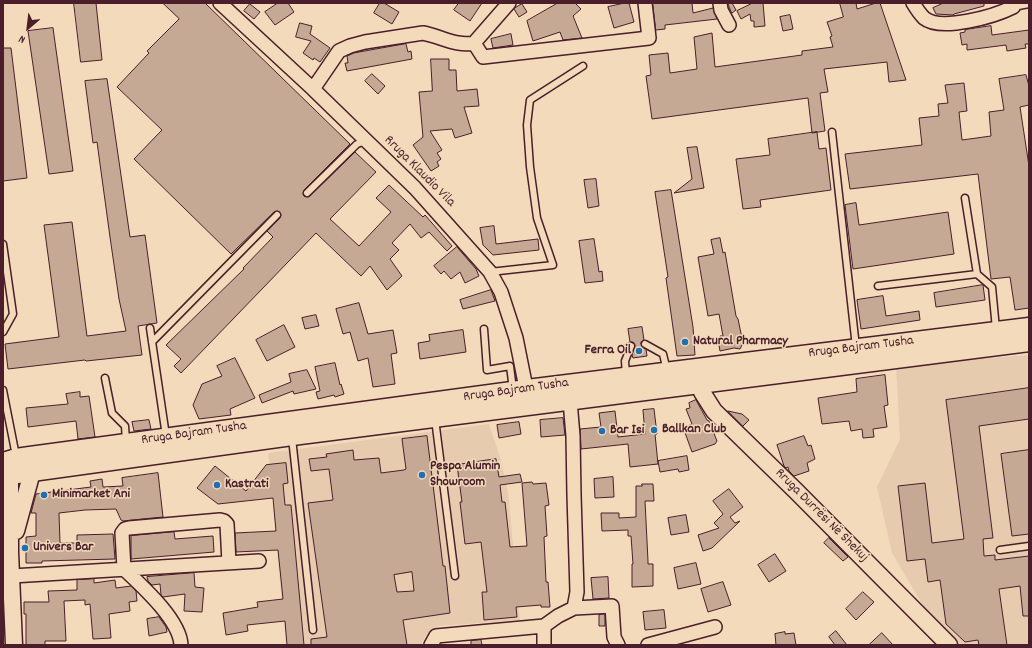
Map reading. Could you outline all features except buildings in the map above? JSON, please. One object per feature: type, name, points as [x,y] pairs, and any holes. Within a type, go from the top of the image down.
[{"type":"main road","name":"Rruga Bajram Tusha","points":[[16,466],[127,443],[523,395],[626,377],[1029,327]]},
{"type":"main road","name":"Rruga Bajram Tusha","points":[[16,466],[292,436],[435,418],[523,395],[570,401],[700,383],[1029,342]]},
{"type":"street","name":"Rruga Klaudio Vila","points":[[220,3],[415,188],[490,272],[501,292],[516,338],[523,395]]},
{"type":"street","points":[[312,89],[339,52],[350,46],[423,33],[434,35],[458,44],[467,45],[474,43],[509,3]]},
{"type":"street","points":[[474,43],[483,57],[649,38],[645,3]]},
{"type":"street","points":[[720,3],[721,10],[729,25]]},
{"type":"street","points":[[913,3],[924,18],[931,22],[941,24],[965,21],[1002,12],[1013,5]]},
{"type":"street","name":"Rruga Durrësi Në Shekuj","points":[[700,383],[702,392],[714,411],[949,645]]},
{"type":"street","points":[[570,401],[573,436],[577,584],[574,608]]},
{"type":"street","points":[[14,645],[10,621],[12,576],[7,553],[16,466]]},
{"type":"street","points":[[7,553],[16,466]]},
{"type":"street","points":[[181,645],[181,638],[174,624],[150,593],[124,569],[122,533],[125,529],[220,520],[224,521],[227,524],[229,563]]},
{"type":"street","points":[[12,576],[259,561]]},
{"type":"street","points":[[431,645],[436,636],[544,626],[558,616],[574,608],[612,606],[614,636],[618,645]]},
{"type":"street","points":[[544,626],[544,645]]},
{"type":"street","points":[[648,645],[715,627]]},
{"type":"lane","points":[[1013,5],[1029,4]]},
{"type":"lane","points":[[490,272],[553,265],[537,218],[530,167],[527,125],[530,100],[583,66]]},
{"type":"lane","points":[[832,132],[856,348]]},
{"type":"lane","points":[[307,193],[357,144],[366,141]]},
{"type":"lane","points":[[965,198],[977,274],[992,287],[996,331]]},
{"type":"lane","points":[[152,342],[277,215]]},
{"type":"lane","points":[[3,244],[13,314],[3,332]]},
{"type":"lane","points":[[878,286],[977,274]]},
{"type":"lane","points":[[150,328],[166,438]]},
{"type":"lane","points":[[484,329],[487,370],[510,366],[523,395]]},
{"type":"lane","points":[[645,344],[663,354],[667,372]]},
{"type":"lane","points":[[626,377],[625,361],[631,346]]},
{"type":"lane","points":[[105,378],[112,413],[125,426],[127,443]]},
{"type":"lane","points":[[3,390],[16,466]]},
{"type":"lane","points":[[435,418],[456,576]]},
{"type":"lane","points":[[292,436],[313,630]]},
{"type":"lane","points":[[1000,550],[1029,546]]},
{"type":"shaded area","points":[[1029,355],[1029,645],[957,645],[931,619],[892,553],[877,487],[900,439],[896,365]]},
{"type":"shaded area","points":[[489,424],[500,457],[508,492],[520,620],[439,626],[425,637],[421,645],[286,645],[273,508],[274,500],[268,453]]},
{"type":"place","name":"Natural Pharmacy","points":[[685,342]]},
{"type":"place","name":"Ferra Oil","points":[[639,351]]},
{"type":"place","name":"Ballkan Club","points":[[654,430]]},
{"type":"place","name":"Bar Isi","points":[[602,431]]},
{"type":"place","name":"Pespa Alumin Showroom","points":[[422,475]]},
{"type":"place","name":"Kastrati","points":[[217,485]]},
{"type":"place","name":"Minimarket Ani","points":[[44,495]]},
{"type":"place","name":"Univers Bar","points":[[25,548]]}]
